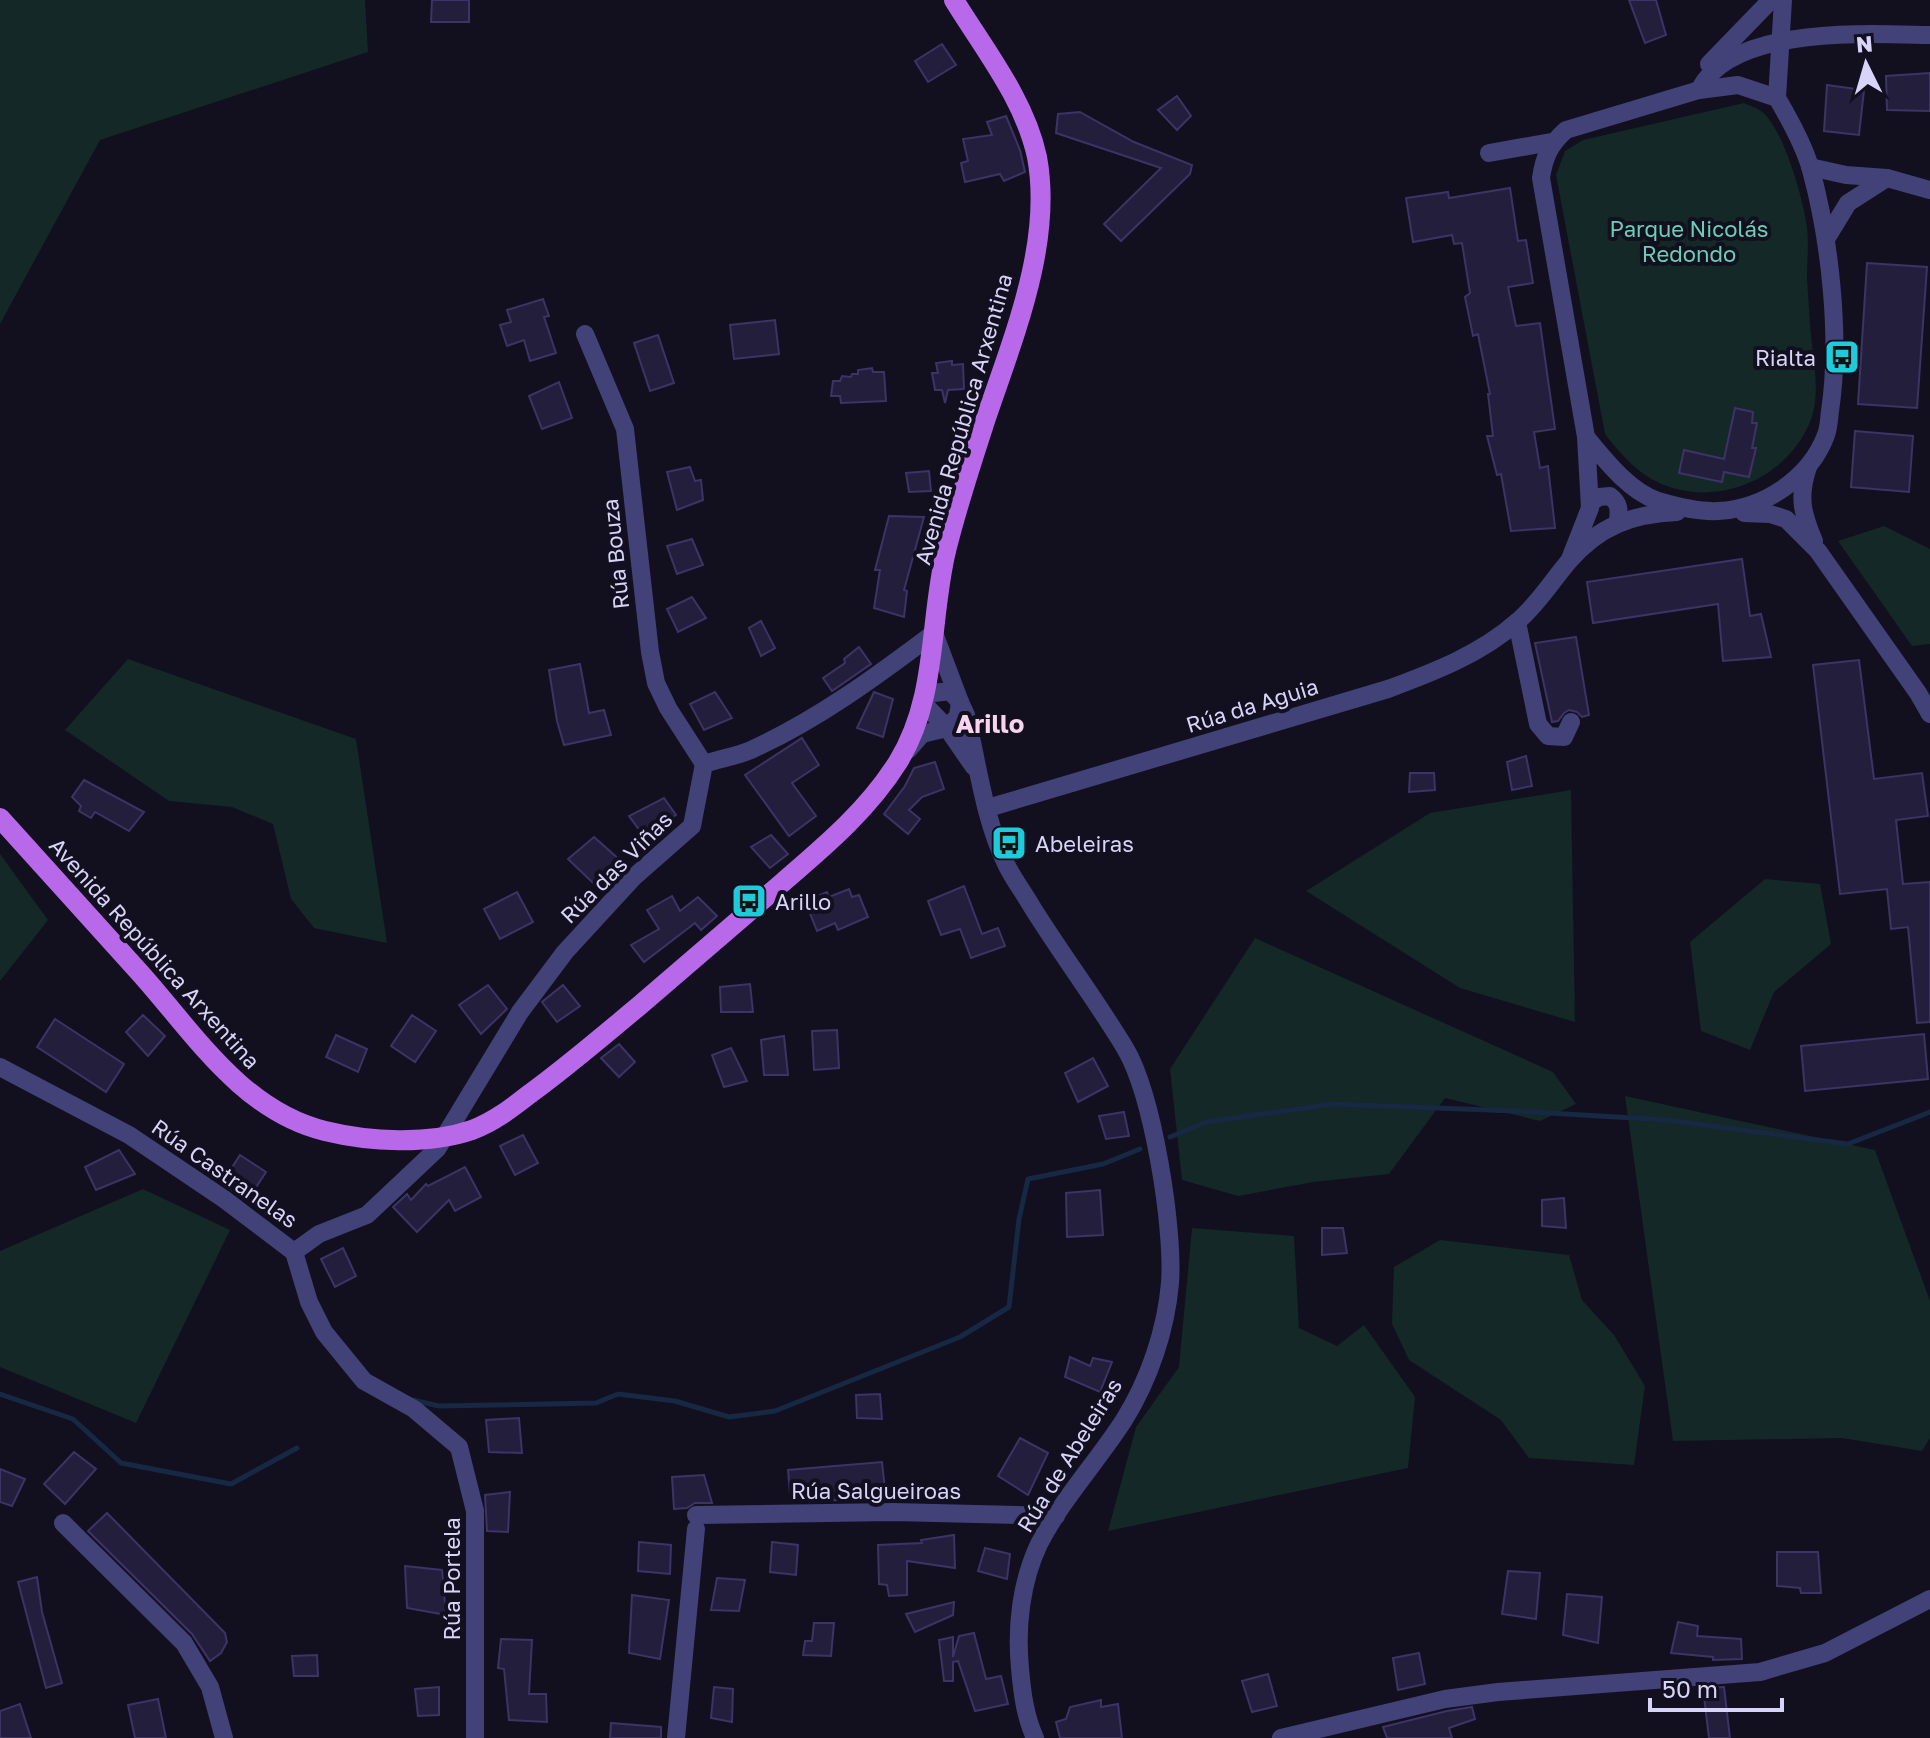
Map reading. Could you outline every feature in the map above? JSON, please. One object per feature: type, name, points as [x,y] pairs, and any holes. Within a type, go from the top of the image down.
[{"type":"main road","name":"Avenida República Arxentina","points":[[0,818],[217,1062],[244,1088],[282,1116],[323,1131],[371,1138],[443,1136],[473,1130],[502,1115],[599,1039],[845,828],[876,795],[901,758],[925,699],[948,545],[1023,306],[1039,214],[1036,157],[1024,117],[954,0]]},
{"type":"street","points":[[1680,96],[1771,0]]},
{"type":"street","points":[[1489,153],[1551,142],[1566,130],[1699,90],[1738,85],[1777,98],[1783,0]]},
{"type":"street","points":[[1699,90],[1705,77],[1737,54],[1780,41],[1855,34],[1930,35]]},
{"type":"street","name":"Rúa da Aguia","points":[[988,808],[1388,689],[1437,670],[1481,648],[1517,622],[1570,559],[1593,538],[1618,522],[1650,513],[1710,511],[1758,504],[1784,488],[1808,467],[1827,434],[1834,385],[1826,239],[1810,167],[1777,98]]},
{"type":"street","name":"Rúa da Aguia","points":[[1551,142],[1541,178],[1586,437],[1590,503],[1570,559]]},
{"type":"street","points":[[1810,167],[1846,175],[1887,178],[1930,190]]},
{"type":"street","points":[[1826,239],[1848,203],[1887,178]]},
{"type":"street","name":"Rúa Bouza","points":[[585,334],[625,429],[656,683],[668,708],[704,764]]},
{"type":"street","name":"Rúa da Aguia","points":[[1586,437],[1609,465],[1634,487],[1657,501],[1710,511]]},
{"type":"street","points":[[1808,467],[1802,483],[1802,513],[1818,551]]},
{"type":"street","points":[[1590,503],[1599,497],[1610,496],[1620,508],[1618,522]]},
{"type":"street","points":[[1710,511],[1770,514],[1786,519],[1818,551],[1930,714]]},
{"type":"street","points":[[1517,622],[1538,724],[1548,736],[1564,737],[1571,722]]},
{"type":"street","name":"Avenida República Arxentina","points":[[934,633],[960,702]]},
{"type":"street","points":[[704,764],[750,750],[813,716],[879,674],[934,633]]},
{"type":"street","points":[[925,699],[950,691],[960,702],[958,716],[947,728]]},
{"type":"street","name":"Rúa de Abeleiras","points":[[925,699],[980,776]]},
{"type":"street","name":"Rúa de Abeleiras","points":[[960,702],[1007,866],[1127,1051],[1146,1105],[1158,1158],[1170,1239],[1170,1285],[1156,1354],[1125,1418],[1038,1545],[1024,1590],[1017,1639],[1022,1691],[1031,1734]]},
{"type":"street","name":"Avenida República Arxentina","points":[[901,758],[922,734],[947,728]]},
{"type":"street","name":"Rúa das Viñas","points":[[443,1136],[520,1012],[565,952],[634,877],[692,826],[704,764]]},
{"type":"street","name":"Rúa Castranelas","points":[[0,1067],[129,1135],[224,1199],[294,1252],[319,1234],[367,1215],[437,1149],[443,1136]]},
{"type":"street","name":"Rúa Portela","points":[[294,1252],[309,1302],[324,1332],[364,1381],[414,1409],[459,1447],[475,1511],[475,1738]]},
{"type":"street","name":"Rúa Salgueiroas","points":[[676,1738],[696,1522],[893,1512],[1056,1516]]},
{"type":"street","points":[[63,1523],[184,1643],[210,1687],[224,1738]]},
{"type":"street","points":[[1281,1738],[1445,1699],[1498,1692],[1760,1672],[1825,1653],[1930,1599]]},
{"type":"green space","points":[[0,0],[365,0],[368,52],[100,140],[0,324]]},
{"type":"green space","name":"Parque Nicolás Redondo","points":[[1744,103],[1761,111],[1777,132],[1802,200],[1808,234],[1807,277],[1815,374],[1814,411],[1799,442],[1785,459],[1768,472],[1729,490],[1685,491],[1646,476],[1624,457],[1605,434],[1556,175],[1565,151],[1583,140]]},
{"type":"green space","points":[[1884,526],[1930,549],[1930,644],[1912,646],[1838,541]]},
{"type":"green space","points":[[128,659],[356,739],[387,943],[314,928],[291,899],[273,824],[232,807],[169,801],[65,730]]},
{"type":"green space","points":[[1571,790],[1575,1022],[1460,988],[1306,891],[1430,813]]},
{"type":"green space","points":[[0,854],[48,920],[0,981]]},
{"type":"green space","points":[[1765,879],[1820,884],[1831,944],[1774,992],[1750,1050],[1701,1031],[1690,942]]},
{"type":"green space","points":[[1255,938],[1553,1072],[1576,1104],[1540,1121],[1445,1098],[1389,1174],[1313,1182],[1238,1196],[1182,1180],[1170,1069]]},
{"type":"green space","points":[[1625,1096],[1875,1150],[1930,1301],[1930,1438],[1922,1451],[1842,1438],[1673,1441]]},
{"type":"green space","points":[[143,1189],[230,1230],[136,1423],[0,1367],[0,1251]]},
{"type":"green space","points":[[1192,1228],[1294,1236],[1299,1328],[1337,1346],[1364,1325],[1415,1397],[1408,1468],[1108,1531],[1136,1427],[1179,1367]]},
{"type":"green space","points":[[1440,1240],[1569,1255],[1582,1300],[1614,1335],[1645,1386],[1634,1465],[1529,1458],[1501,1420],[1409,1360],[1392,1324],[1394,1267]]},
{"type":"building","points":[[432,0],[469,0],[469,22],[431,22]]},
{"type":"building","points":[[1629,0],[1656,0],[1666,35],[1645,43]]},
{"type":"building","points":[[942,44],[956,65],[928,82],[915,61]]},
{"type":"building","points":[[1930,73],[1930,111],[1887,110],[1886,76]]},
{"type":"building","points":[[1827,85],[1864,90],[1859,135],[1824,131]]},
{"type":"building","points":[[1177,96],[1191,116],[1177,130],[1158,110]]},
{"type":"building","points":[[1080,112],[1134,142],[1192,165],[1190,174],[1121,241],[1104,224],[1161,168],[1056,133],[1058,114]]},
{"type":"building","points":[[1006,116],[1025,172],[1004,181],[1000,174],[965,182],[961,163],[968,161],[963,139],[992,135],[987,122]]},
{"type":"building","points":[[1510,188],[1518,241],[1526,240],[1533,283],[1508,287],[1516,326],[1540,323],[1555,429],[1534,432],[1540,468],[1548,466],[1555,528],[1511,531],[1501,474],[1497,475],[1487,436],[1493,436],[1490,394],[1478,334],[1473,336],[1465,297],[1470,293],[1462,243],[1454,244],[1452,235],[1413,242],[1406,198],[1448,192],[1449,198]]},
{"type":"building","points":[[1867,263],[1927,267],[1917,408],[1858,404]]},
{"type":"building","points":[[543,299],[549,316],[544,317],[556,353],[530,361],[524,340],[507,346],[500,325],[511,322],[507,310]]},
{"type":"building","points":[[775,320],[779,354],[734,359],[730,325]]},
{"type":"building","points":[[658,335],[674,383],[650,391],[634,343]]},
{"type":"building","points":[[952,361],[952,365],[963,364],[964,389],[948,390],[945,403],[942,390],[935,390],[932,373],[938,373],[936,363]]},
{"type":"building","points":[[872,368],[873,372],[884,372],[886,401],[841,403],[840,396],[831,396],[833,381],[858,374],[858,370]]},
{"type":"building","points":[[559,382],[572,418],[542,429],[529,396]]},
{"type":"building","points":[[1735,408],[1753,412],[1752,423],[1757,423],[1752,448],[1756,448],[1749,477],[1724,472],[1722,482],[1679,473],[1684,450],[1724,459]]},
{"type":"building","points":[[1855,431],[1913,436],[1909,492],[1851,487]]},
{"type":"building","points":[[690,467],[695,481],[701,480],[703,500],[677,510],[667,472]]},
{"type":"building","points":[[929,471],[931,491],[909,492],[906,473]]},
{"type":"building","points":[[889,516],[924,517],[904,590],[907,591],[904,617],[874,608],[880,570],[875,570]]},
{"type":"building","points":[[692,539],[703,565],[677,574],[667,546]]},
{"type":"building","points":[[1742,559],[1750,616],[1761,614],[1771,657],[1723,661],[1718,604],[1593,623],[1587,582]]},
{"type":"building","points":[[692,597],[706,618],[678,632],[667,609]]},
{"type":"building","points":[[761,621],[775,648],[761,656],[749,628]]},
{"type":"building","points":[[1576,637],[1589,715],[1582,717],[1569,710],[1558,721],[1552,722],[1535,643]]},
{"type":"building","points":[[859,647],[871,664],[832,691],[823,678],[845,663],[844,659]]},
{"type":"building","points":[[1859,660],[1874,779],[1922,773],[1928,816],[1896,820],[1903,884],[1930,882],[1930,1022],[1917,1023],[1908,927],[1891,929],[1887,889],[1840,894],[1813,665]]},
{"type":"building","points":[[580,664],[589,713],[604,710],[611,735],[564,745],[549,670]]},
{"type":"building","points":[[715,692],[732,718],[704,730],[690,704]]},
{"type":"building","points":[[874,692],[893,699],[883,737],[857,728]]},
{"type":"building","points":[[802,738],[819,765],[792,783],[816,816],[789,836],[745,775]]},
{"type":"building","points":[[1526,756],[1532,786],[1512,790],[1507,762]]},
{"type":"building","points":[[935,762],[944,789],[922,797],[909,810],[920,819],[908,834],[884,814],[914,768]]},
{"type":"building","points":[[1410,773],[1434,773],[1435,790],[1409,792]]},
{"type":"building","points":[[84,780],[144,812],[129,831],[95,812],[91,818],[79,811],[81,806],[72,797]]},
{"type":"building","points":[[664,798],[676,815],[643,835],[629,816]]},
{"type":"building","points":[[771,835],[788,854],[770,868],[751,847]]},
{"type":"building","points":[[594,837],[621,861],[593,883],[568,859]]},
{"type":"building","points":[[964,886],[982,934],[998,928],[1005,946],[971,958],[960,929],[941,935],[928,901]]},
{"type":"building","points":[[849,889],[852,897],[859,895],[868,917],[838,930],[835,923],[817,931],[805,901],[827,892],[829,897]]},
{"type":"building","points":[[517,892],[533,922],[500,939],[484,909]]},
{"type":"building","points":[[672,896],[680,911],[698,897],[717,916],[701,930],[695,923],[644,962],[631,945],[659,929],[647,910]]},
{"type":"building","points":[[750,984],[753,1012],[721,1012],[720,987]]},
{"type":"building","points":[[488,985],[507,1009],[481,1034],[459,1005]]},
{"type":"building","points":[[563,985],[580,1006],[557,1022],[542,1002]]},
{"type":"building","points":[[143,1015],[165,1036],[148,1056],[126,1032]]},
{"type":"building","points":[[412,1015],[436,1031],[415,1062],[391,1046]]},
{"type":"building","points":[[55,1019],[124,1064],[106,1092],[37,1047]]},
{"type":"building","points":[[837,1030],[839,1068],[814,1070],[812,1031]]},
{"type":"building","points":[[1924,1034],[1928,1079],[1805,1091],[1801,1046]]},
{"type":"building","points":[[336,1035],[367,1049],[358,1072],[326,1057]]},
{"type":"building","points":[[784,1036],[788,1075],[764,1075],[761,1040]]},
{"type":"building","points":[[619,1044],[635,1062],[619,1077],[601,1058]]},
{"type":"building","points":[[731,1048],[747,1081],[724,1087],[712,1055]]},
{"type":"building","points":[[1093,1058],[1108,1086],[1078,1102],[1065,1073]]},
{"type":"building","points":[[1124,1112],[1129,1136],[1106,1139],[1099,1116]]},
{"type":"building","points":[[523,1135],[538,1163],[515,1175],[500,1146]]},
{"type":"building","points":[[119,1150],[135,1174],[96,1190],[85,1167]]},
{"type":"building","points":[[240,1155],[266,1172],[247,1201],[222,1183]]},
{"type":"building","points":[[465,1167],[481,1197],[455,1211],[449,1200],[417,1232],[393,1207],[407,1194],[411,1200],[426,1184],[428,1186]]},
{"type":"building","points":[[1100,1190],[1103,1235],[1067,1237],[1066,1193]]},
{"type":"building","points":[[1564,1198],[1566,1228],[1542,1226],[1542,1200]]},
{"type":"building","points":[[1322,1228],[1343,1228],[1347,1253],[1322,1255]]},
{"type":"building","points":[[343,1248],[356,1276],[335,1287],[321,1259]]},
{"type":"building","points":[[1070,1357],[1090,1366],[1093,1358],[1112,1362],[1100,1392],[1065,1377]]},
{"type":"building","points":[[880,1394],[882,1419],[857,1418],[856,1395]]},
{"type":"building","points":[[519,1418],[522,1453],[489,1452],[486,1420]]},
{"type":"building","points":[[1020,1438],[1048,1453],[1028,1495],[998,1476]]},
{"type":"building","points":[[74,1452],[96,1469],[65,1504],[44,1484]]},
{"type":"building","points":[[882,1462],[886,1499],[802,1501],[802,1494],[790,1493],[788,1470]]},
{"type":"building","points":[[0,1469],[25,1479],[12,1506],[0,1502]]},
{"type":"building","points":[[704,1475],[712,1503],[695,1503],[687,1508],[674,1509],[672,1477]]},
{"type":"building","points":[[510,1492],[508,1532],[487,1531],[485,1495]]},
{"type":"building","points":[[107,1513],[225,1633],[227,1642],[221,1653],[210,1661],[192,1634],[88,1531]]},
{"type":"building","points":[[954,1535],[955,1568],[907,1561],[907,1595],[889,1596],[887,1585],[879,1584],[878,1545],[922,1543],[921,1540]]},
{"type":"building","points":[[639,1542],[671,1545],[670,1574],[638,1571]]},
{"type":"building","points":[[772,1542],[798,1545],[796,1575],[770,1572]]},
{"type":"building","points":[[985,1548],[1010,1554],[1007,1579],[978,1571]]},
{"type":"building","points":[[1777,1552],[1818,1552],[1821,1593],[1801,1593],[1800,1588],[1777,1586]]},
{"type":"building","points":[[405,1566],[442,1570],[446,1615],[407,1608]]},
{"type":"building","points":[[1508,1571],[1540,1573],[1536,1619],[1502,1614]]},
{"type":"building","points":[[37,1577],[42,1612],[62,1683],[46,1688],[18,1582]]},
{"type":"building","points":[[717,1578],[745,1580],[739,1611],[711,1610]]},
{"type":"building","points":[[1567,1594],[1602,1597],[1598,1643],[1563,1635]]},
{"type":"building","points":[[632,1595],[669,1600],[660,1659],[629,1653]]},
{"type":"building","points":[[954,1602],[953,1615],[915,1632],[906,1614]]},
{"type":"building","points":[[1678,1622],[1698,1626],[1697,1636],[1741,1639],[1742,1659],[1713,1660],[1713,1657],[1671,1653]]},
{"type":"building","points":[[814,1623],[834,1623],[831,1656],[803,1655],[805,1641],[812,1641]]},
{"type":"building","points":[[974,1633],[986,1679],[1001,1676],[1008,1704],[975,1711],[958,1661],[953,1662],[953,1681],[944,1681],[939,1640],[953,1637],[953,1657],[959,1636]]},
{"type":"building","points":[[501,1639],[532,1640],[529,1694],[546,1694],[547,1722],[509,1720],[504,1669],[498,1668]]},
{"type":"building","points":[[1419,1653],[1425,1684],[1398,1690],[1393,1658]]},
{"type":"building","points":[[317,1655],[318,1676],[294,1676],[292,1656]]},
{"type":"building","points":[[1268,1674],[1277,1706],[1252,1712],[1242,1681]]},
{"type":"building","points":[[439,1687],[439,1715],[418,1716],[415,1689]]},
{"type":"building","points":[[714,1687],[733,1689],[732,1722],[711,1718]]},
{"type":"building","points":[[1724,1687],[1730,1738],[1709,1738],[1703,1688]]},
{"type":"building","points":[[158,1699],[166,1738],[135,1738],[128,1705]]},
{"type":"building","points":[[1101,1700],[1101,1707],[1118,1704],[1122,1738],[1060,1738],[1056,1722],[1066,1719],[1070,1707]]},
{"type":"building","points":[[20,1704],[31,1738],[0,1738],[0,1711]]},
{"type":"building","points":[[1472,1707],[1475,1719],[1449,1728],[1452,1738],[1387,1738],[1383,1727],[1447,1711]]},
{"type":"building","points":[[611,1723],[661,1727],[661,1738],[610,1738]]},
{"type":"waterway","points":[[1170,1137],[1206,1122],[1333,1104],[1667,1120],[1848,1144],[1930,1112]]},
{"type":"waterway","points":[[413,1400],[439,1406],[596,1403],[618,1394],[675,1401],[729,1417],[775,1411],[960,1337],[1009,1307],[1019,1219],[1028,1179],[1103,1164],[1140,1149]]},
{"type":"waterway","points":[[0,1394],[73,1419],[121,1463],[231,1484],[297,1448]]},
{"type":"place","name":"Rialta","points":[[1842,357]]},
{"type":"place","name":"Abeleiras","points":[[1009,843]]},
{"type":"place","name":"Arillo","points":[[749,901]]},
{"type":"district","name":"Arillo","points":[[990,723]]}]
